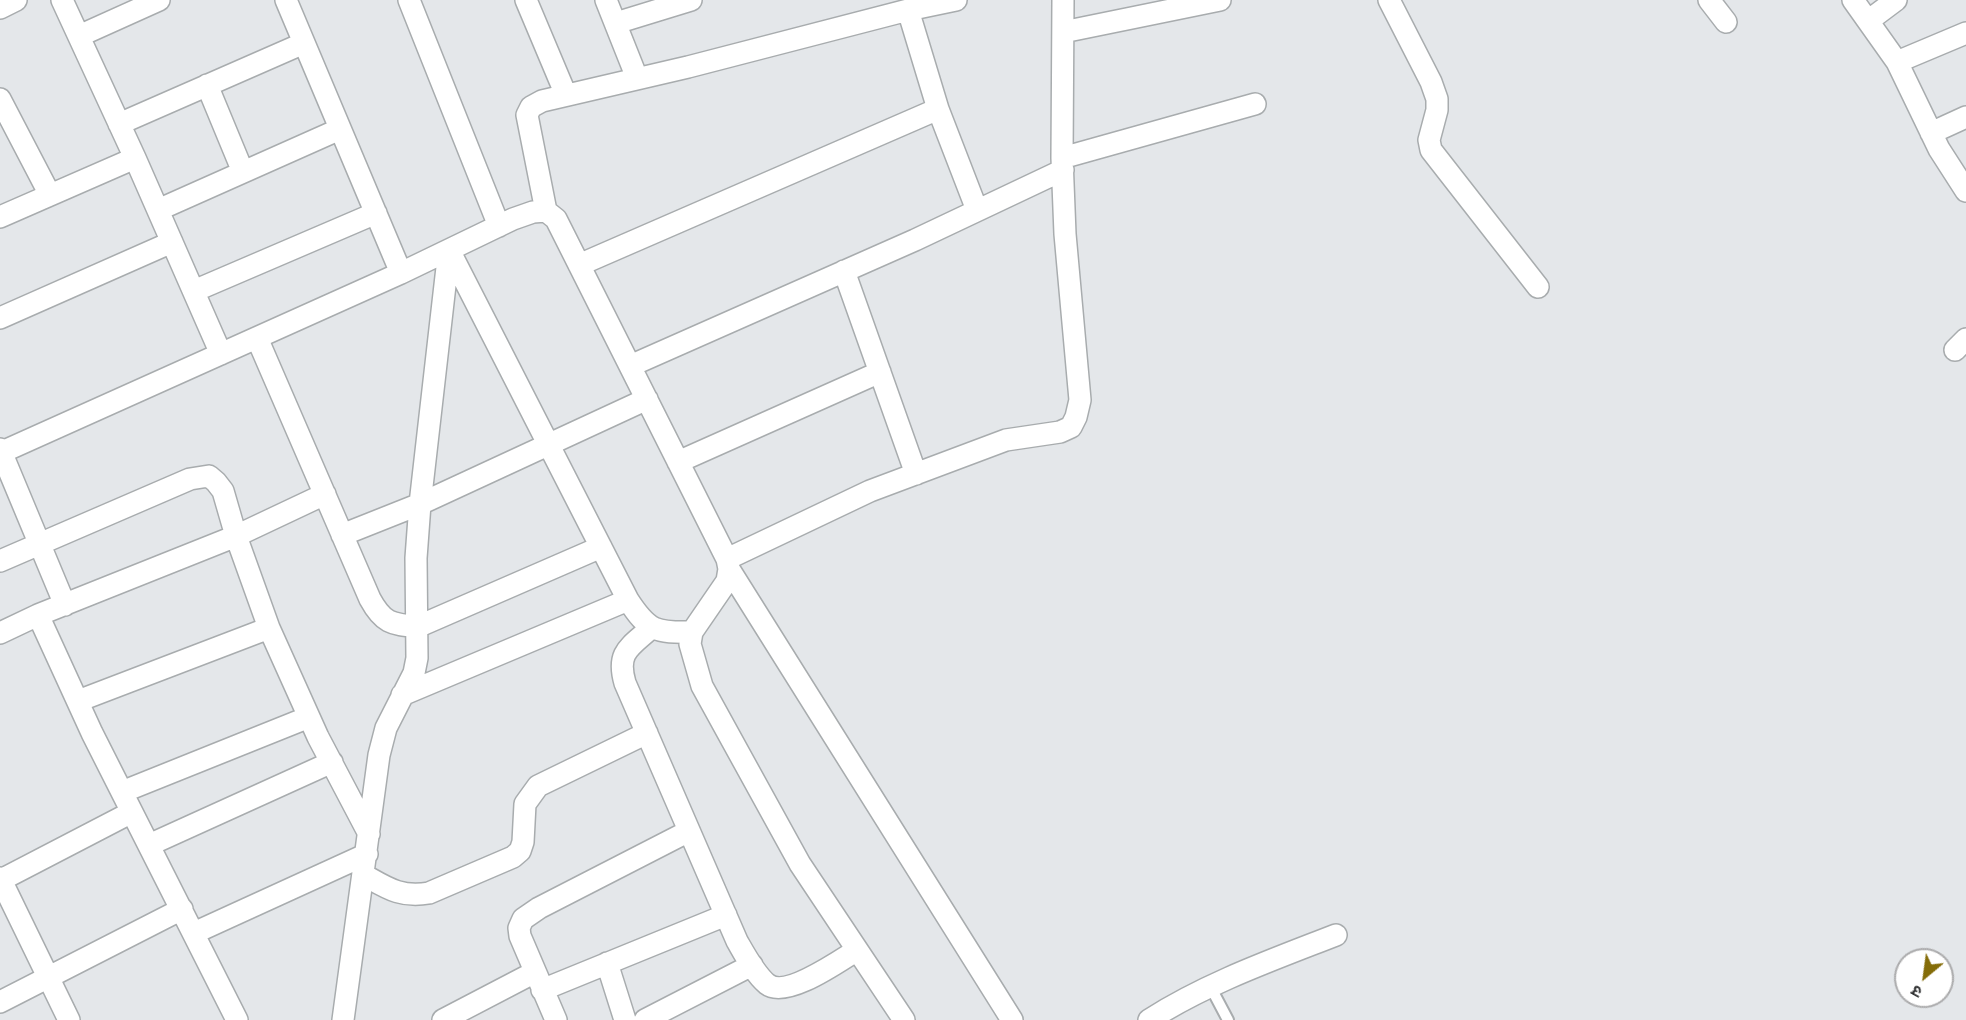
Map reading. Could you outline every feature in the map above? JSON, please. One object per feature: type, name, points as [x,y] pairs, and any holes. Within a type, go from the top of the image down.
[{"type":"street","points":[[0,8],[16,0]]},
{"type":"street","points":[[62,0],[120,124],[221,354]]},
{"type":"street","points":[[79,36],[159,0]]},
{"type":"street","points":[[286,0],[401,273]]},
{"type":"street","points":[[409,0],[499,226]]},
{"type":"street","points":[[526,0],[566,95]]},
{"type":"street","points":[[606,0],[638,78]]},
{"type":"street","points":[[616,23],[691,0]]},
{"type":"street","points":[[546,212],[527,115],[531,107],[542,101],[920,5],[956,0]]},
{"type":"street","points":[[728,564],[870,491],[1006,440],[1060,432],[1071,427],[1080,400],[1065,234],[1063,0]]},
{"type":"street","points":[[1063,32],[1220,0]]},
{"type":"street","points":[[1389,0],[1431,82],[1437,99],[1437,110],[1430,140],[1431,150],[1538,287]]},
{"type":"street","points":[[1709,0],[1726,22]]},
{"type":"street","points":[[1853,0],[1897,62],[1931,133],[1966,191]]},
{"type":"street","points":[[1868,21],[1896,0]]},
{"type":"street","points":[[920,5],[938,109],[977,210]]},
{"type":"street","points":[[1897,62],[1966,33]]},
{"type":"street","points":[[120,124],[304,43]]},
{"type":"street","points":[[207,85],[243,172]]},
{"type":"street","points":[[0,99],[50,195]]},
{"type":"street","points":[[630,366],[977,210],[1063,164],[1255,104]]},
{"type":"street","points":[[579,265],[938,109]]},
{"type":"street","points":[[1931,133],[1966,117]]},
{"type":"street","points":[[158,210],[340,129]]},
{"type":"street","points":[[0,217],[135,158]]},
{"type":"street","points":[[65,604],[0,452],[401,273],[499,226],[533,212],[546,212],[556,219],[728,564],[1012,1020]]},
{"type":"street","points":[[194,291],[376,213]]},
{"type":"street","points":[[0,318],[172,242]]},
{"type":"street","points":[[449,250],[628,600],[651,628],[666,633],[692,632]]},
{"type":"street","points":[[343,1020],[379,755],[386,728],[414,674],[417,627],[416,558],[420,504],[449,250]]},
{"type":"street","points":[[844,271],[916,474]]},
{"type":"street","points":[[257,338],[377,613],[384,620],[394,625],[417,627],[601,547]]},
{"type":"street","points":[[678,462],[880,372]]},
{"type":"street","points":[[342,535],[420,504],[647,399]]},
{"type":"street","points":[[0,561],[190,479],[208,476],[216,482],[223,491],[236,536],[269,628],[368,844]]},
{"type":"street","points":[[0,633],[38,615],[236,536],[325,494]]},
{"type":"street","points":[[728,564],[727,581],[692,632],[690,644],[702,686],[800,864],[904,1020]]},
{"type":"street","points":[[402,695],[628,600]]},
{"type":"street","points":[[38,615],[122,792],[237,1020]]},
{"type":"street","points":[[78,701],[269,628]]},
{"type":"street","points":[[651,628],[629,648],[623,657],[621,669],[625,683],[737,941],[752,965],[768,984],[778,989],[798,983],[857,950]]},
{"type":"street","points":[[122,792],[309,717]]},
{"type":"street","points":[[363,875],[393,891],[406,895],[418,895],[429,893],[513,857],[520,851],[523,842],[525,804],[538,786],[647,733]]},
{"type":"street","points":[[149,845],[332,762]]},
{"type":"street","points":[[69,1020],[0,879],[132,812]]},
{"type":"street","points":[[556,1020],[538,981],[519,928],[523,919],[689,831]]},
{"type":"street","points":[[194,933],[368,844]]},
{"type":"street","points":[[0,1002],[182,909]]},
{"type":"street","points":[[443,1020],[538,981],[608,963],[726,915]]},
{"type":"street","points":[[1149,1020],[1176,1003],[1210,987],[1336,935]]},
{"type":"street","points":[[608,963],[625,1020]]},
{"type":"street","points":[[645,1020],[752,965]]},
{"type":"lane","points":[[1210,987],[1228,1020]]}]
